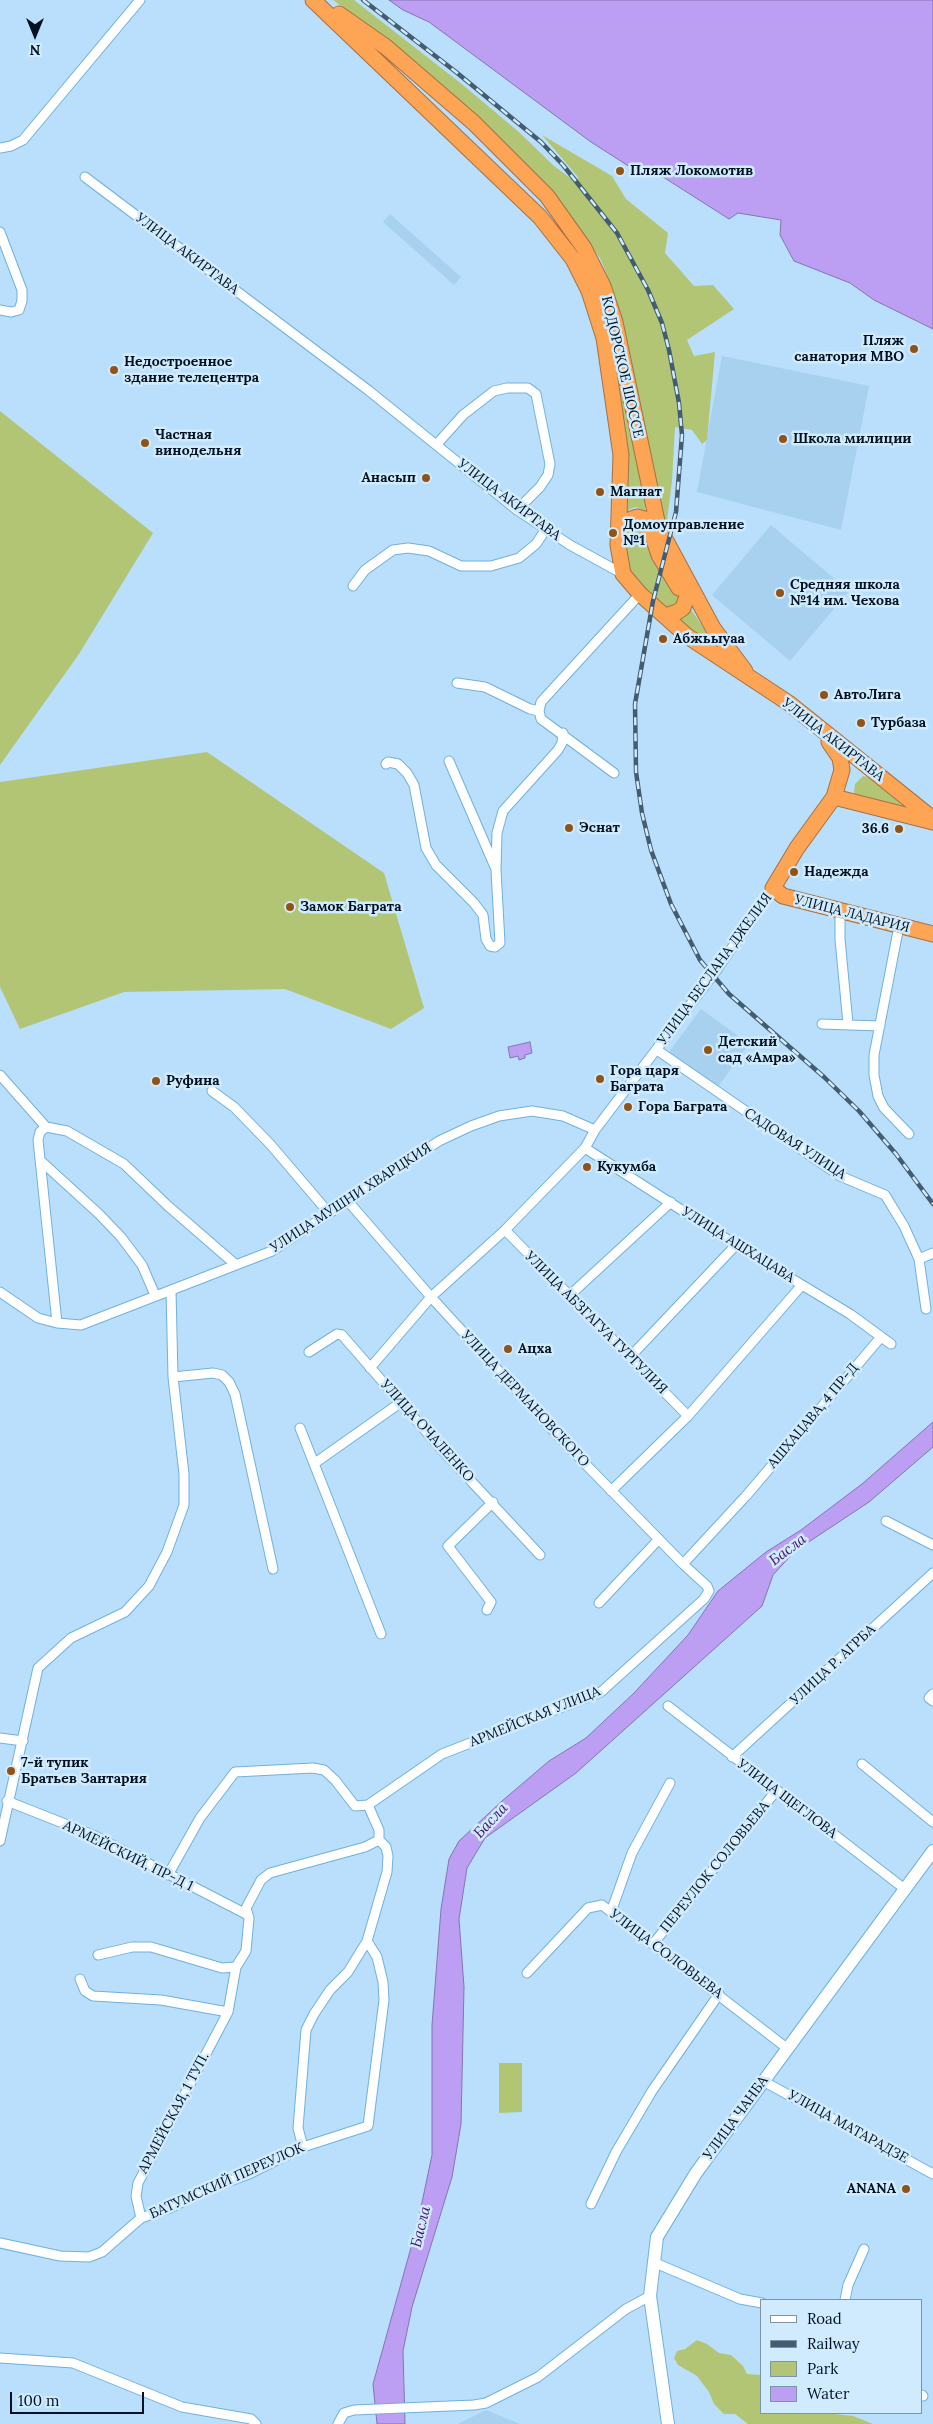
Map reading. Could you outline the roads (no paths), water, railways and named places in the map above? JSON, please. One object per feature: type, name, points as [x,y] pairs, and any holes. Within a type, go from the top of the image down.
[{"type":"highway","name":"КОДОРСКОЕ ШОССЕ","points":[[313,0],[360,36],[386,47],[474,123],[547,196],[584,248],[603,286],[615,322],[661,533],[718,636],[750,678]]},
{"type":"highway","name":"КОДОРСКОЕ ШОССЕ","points":[[318,0],[360,36],[540,217],[573,259],[589,291],[604,338],[621,455],[619,553],[623,574]]},
{"type":"highway","points":[[648,478],[647,498],[651,529],[659,555],[686,599],[701,619],[718,636]]},
{"type":"highway","points":[[620,534],[629,520],[637,517],[645,519],[651,529]]},
{"type":"highway","name":"УЛИЦА АКИРТАВА","points":[[623,574],[640,594],[704,649],[790,704],[933,820]]},
{"type":"highway","points":[[665,616],[683,608],[686,599]]},
{"type":"highway","name":"УЛИЦА БЕСЛАНА ДЖЕЛИЯ","points":[[773,888],[797,848],[834,797],[842,770],[840,758],[819,729]]},
{"type":"highway","points":[[834,797],[933,820]]},
{"type":"highway","name":"УЛИЦА ЛАДАРИЯ","points":[[773,888],[783,896],[933,934]]},
{"type":"street","points":[[0,148],[12,146],[23,140],[140,0]]},
{"type":"street","name":"УЛИЦА АКИРТАВА","points":[[85,177],[437,444],[484,485],[517,510],[623,574]]},
{"type":"street","points":[[0,232],[22,290],[22,301],[19,310],[11,312],[0,310]]},
{"type":"street","points":[[437,444],[463,415],[494,391],[507,388],[528,388],[536,394],[550,464],[548,475],[540,487],[517,510]]},
{"type":"street","points":[[354,586],[365,570],[393,550],[408,548],[429,551],[461,566],[491,566],[519,558],[536,544],[546,529]]},
{"type":"street","points":[[614,773],[563,733],[541,719],[539,711],[541,702],[640,594]]},
{"type":"street","points":[[457,683],[485,688],[539,711]]},
{"type":"street","points":[[386,764],[388,762],[398,764],[407,772],[414,786],[426,848],[436,865],[474,903],[483,915],[486,939],[490,946],[496,947],[500,943],[496,870],[497,833],[503,811],[558,750],[562,743],[563,733]]},
{"type":"street","points":[[449,761],[496,870]]},
{"type":"street","name":"УЛИЦА БЕСЛАНА ДЖЕЛИЯ","points":[[370,1368],[431,1297],[505,1230],[585,1148],[595,1130],[716,971],[773,888]]},
{"type":"street","points":[[840,910],[840,939],[848,1024]]},
{"type":"street","points":[[899,926],[874,1055],[878,1096],[888,1113],[909,1134]]},
{"type":"street","points":[[822,1024],[880,1026]]},
{"type":"street","name":"САДОВАЯ УЛИЦА","points":[[657,1050],[840,1176],[885,1195],[904,1226],[919,1259],[926,1309]]},
{"type":"street","points":[[0,1075],[46,1127],[67,1131],[124,1164],[168,1206],[235,1264]]},
{"type":"street","points":[[212,1091],[234,1107],[270,1144],[328,1212]]},
{"type":"street","name":"УЛИЦА МУШНИ ХВАРЦКИЯ","points":[[0,1292],[38,1318],[57,1323],[81,1325],[272,1250],[439,1141],[471,1126],[499,1116],[532,1111],[562,1116],[595,1130]]},
{"type":"street","points":[[46,1127],[40,1132],[38,1140],[42,1162],[57,1323]]},
{"type":"street","name":"УЛИЦА АШХАЦАВА","points":[[585,1148],[736,1245],[850,1314],[891,1344]]},
{"type":"street","points":[[42,1162],[100,1214],[121,1237],[142,1265],[155,1296]]},
{"type":"street","name":"УЛИЦА ДЕРМАНОВСКОГО","points":[[347,1200],[431,1297],[612,1491],[707,1586],[709,1591]]},
{"type":"street","points":[[569,1296],[671,1202]]},
{"type":"street","name":"УЛИЦА АБЗГАГУА ГУРГУЛИЯ","points":[[505,1230],[688,1416]]},
{"type":"street","points":[[630,1357],[736,1245]]},
{"type":"street","points":[[919,1259],[933,1253]]},
{"type":"street","points":[[612,1491],[688,1416],[802,1285]]},
{"type":"street","points":[[0,1841],[7,1801],[23,1741],[38,1668],[71,1638],[125,1612],[149,1586],[167,1552],[184,1505],[184,1474],[173,1377],[171,1290]]},
{"type":"street","name":"УЛИЦА ОЧАЛЕНКО","points":[[308,1352],[337,1334],[342,1335],[400,1403],[540,1555]]},
{"type":"street","name":"АШХАЦАВА, 4 ПР-Д","points":[[683,1564],[745,1497],[881,1337]]},
{"type":"street","points":[[173,1377],[212,1373],[222,1375],[232,1388],[273,1569]]},
{"type":"street","points":[[315,1463],[400,1403]]},
{"type":"street","points":[[300,1428],[381,1634]]},
{"type":"street","points":[[486,1610],[491,1602],[448,1546],[493,1502]]},
{"type":"street","points":[[886,1521],[933,1545]]},
{"type":"street","points":[[599,1603],[659,1539]]},
{"type":"street","name":"УЛИЦА Р. АГРБА","points":[[732,1757],[933,1573]]},
{"type":"street","name":"АРМЕЙСКАЯ УЛИЦА","points":[[368,1805],[442,1754],[601,1692],[704,1599],[709,1591]]},
{"type":"street","points":[[933,1694],[929,1698],[933,1700]]},
{"type":"street","name":"УЛИЦА ЩЕГЛОВА","points":[[668,1706],[906,1890]]},
{"type":"street","points":[[0,1738],[23,1741]]},
{"type":"street","points":[[862,1764],[933,1822]]},
{"type":"street","points":[[168,1875],[200,1818],[236,1772],[312,1768],[324,1770],[335,1780],[355,1806],[368,1805],[379,1830],[379,1840],[386,1847],[388,1856],[387,1872],[367,1941],[348,1972],[330,1990],[306,2030],[298,2120],[303,2147]]},
{"type":"street","points":[[611,1912],[632,1853],[670,1783]]},
{"type":"street","name":"ПЕРЕУЛОК СОЛОВЬЕВА","points":[[653,1944],[776,1790]]},
{"type":"street","name":"АРМЕЙСКИЙ, ПР-Д 1","points":[[7,1801],[93,1836],[246,1914]]},
{"type":"street","name":"АРМЕЙСКАЯ, 1 ТУП.","points":[[141,2218],[136,2196],[138,2183],[228,2012],[236,1967],[246,1951],[249,1918],[246,1914],[246,1908],[261,1880],[270,1873],[364,1847],[379,1840]]},
{"type":"street","name":"УЛИЦА ЧАНБА","points":[[668,2424],[650,2296],[654,2247],[662,2228],[696,2173],[933,1851]]},
{"type":"street","name":"УЛИЦА СОЛОВЬЕВА","points":[[527,1973],[588,1908],[602,1905],[788,2049]]},
{"type":"street","name":"БАТУМСКИЙ ПЕРЕУЛОК","points":[[0,2243],[60,2256],[89,2257],[102,2252],[141,2218],[170,2208],[208,2189],[249,2174],[303,2147],[368,2126],[384,2000],[379,1962],[367,1941]]},
{"type":"street","points":[[98,1955],[132,1947],[151,1947],[222,1968],[236,1967]]},
{"type":"street","points":[[80,1979],[85,1991],[93,1996],[161,2000],[228,2012]]},
{"type":"street","points":[[591,2204],[616,2152],[652,2091],[719,1994]]},
{"type":"street","name":"УЛИЦА МАТАРАДЗЕ","points":[[763,2081],[933,2174]]},
{"type":"street","points":[[845,2299],[848,2285],[864,2248]]},
{"type":"street","points":[[654,2262],[740,2299],[760,2303]]},
{"type":"street","points":[[338,2424],[344,2413],[354,2410],[474,2405],[486,2402],[538,2377],[626,2309],[650,2296]]},
{"type":"street","points":[[0,2358],[73,2363],[182,2406],[251,2420],[256,2424]]},
{"type":"water","points":[[389,0],[933,0],[933,329],[874,300],[850,283],[794,261],[780,235],[781,220],[738,213],[729,219],[649,168],[641,174],[591,142],[429,22],[403,10]]},
{"type":"water","points":[[530,1042],[532,1053],[525,1055],[525,1058],[519,1060],[518,1056],[510,1058],[508,1047]]},
{"type":"water","name":"Басла","points":[[933,1422],[933,1447],[869,1502],[795,1551],[773,1575],[762,1606],[576,1773],[485,1838],[467,1868],[459,1919],[464,1987],[461,2124],[452,2177],[412,2307],[403,2351],[405,2424],[377,2424],[373,2384],[417,2226],[432,2155],[432,2025],[441,1909],[449,1859],[459,1841],[502,1801],[549,1761],[586,1738],[634,1693],[688,1635],[718,1591],[766,1552],[801,1530],[862,1484]]},
{"type":"railway","points":[[363,0],[456,72],[541,142],[563,165],[617,233],[648,290],[662,323],[669,350],[679,403],[682,435],[676,512],[653,601],[635,704],[636,772],[642,813],[651,850],[671,904],[700,960],[729,994],[824,1077],[859,1111],[896,1154],[933,1204]]},
{"type":"place","name":"Пляж Локомотив","points":[[620,171]]},
{"type":"place","name":"Пляж санатория МВО","points":[[914,349]]},
{"type":"place","name":"Недостроенное здание телецентра","points":[[114,370]]},
{"type":"place","name":"Школа милиции","points":[[783,439]]},
{"type":"place","name":"Частная винодельня","points":[[145,443]]},
{"type":"place","name":"Анасып","points":[[426,478]]},
{"type":"place","name":"Магнат","points":[[600,492]]},
{"type":"place","name":"Домоуправление №1","points":[[613,533]]},
{"type":"place","name":"Средняя школа №14 им. Чехова","points":[[780,593]]},
{"type":"place","name":"Абжьыуаа","points":[[663,639]]},
{"type":"place","name":"АвтоЛига","points":[[824,695]]},
{"type":"place","name":"Турбаза","points":[[861,723]]},
{"type":"place","name":"Эснат","points":[[569,828]]},
{"type":"place","name":"36.6","points":[[899,829]]},
{"type":"place","name":"Надежда","points":[[794,872]]},
{"type":"place","name":"Замок Баграта","points":[[290,907]]},
{"type":"place","name":"Детский сад «Амра»","points":[[708,1050]]},
{"type":"place","name":"Гора царя Баграта","points":[[600,1079]]},
{"type":"place","name":"Руфина","points":[[156,1081]]},
{"type":"place","name":"Гора Баграта","points":[[628,1107]]},
{"type":"place","name":"Кукумба","points":[[587,1167]]},
{"type":"place","name":"Ацха","points":[[508,1349]]},
{"type":"place","name":"7-й тупик Братьев Зантария","points":[[11,1771]]},
{"type":"place","name":"ANANA","points":[[906,2189]]}]
